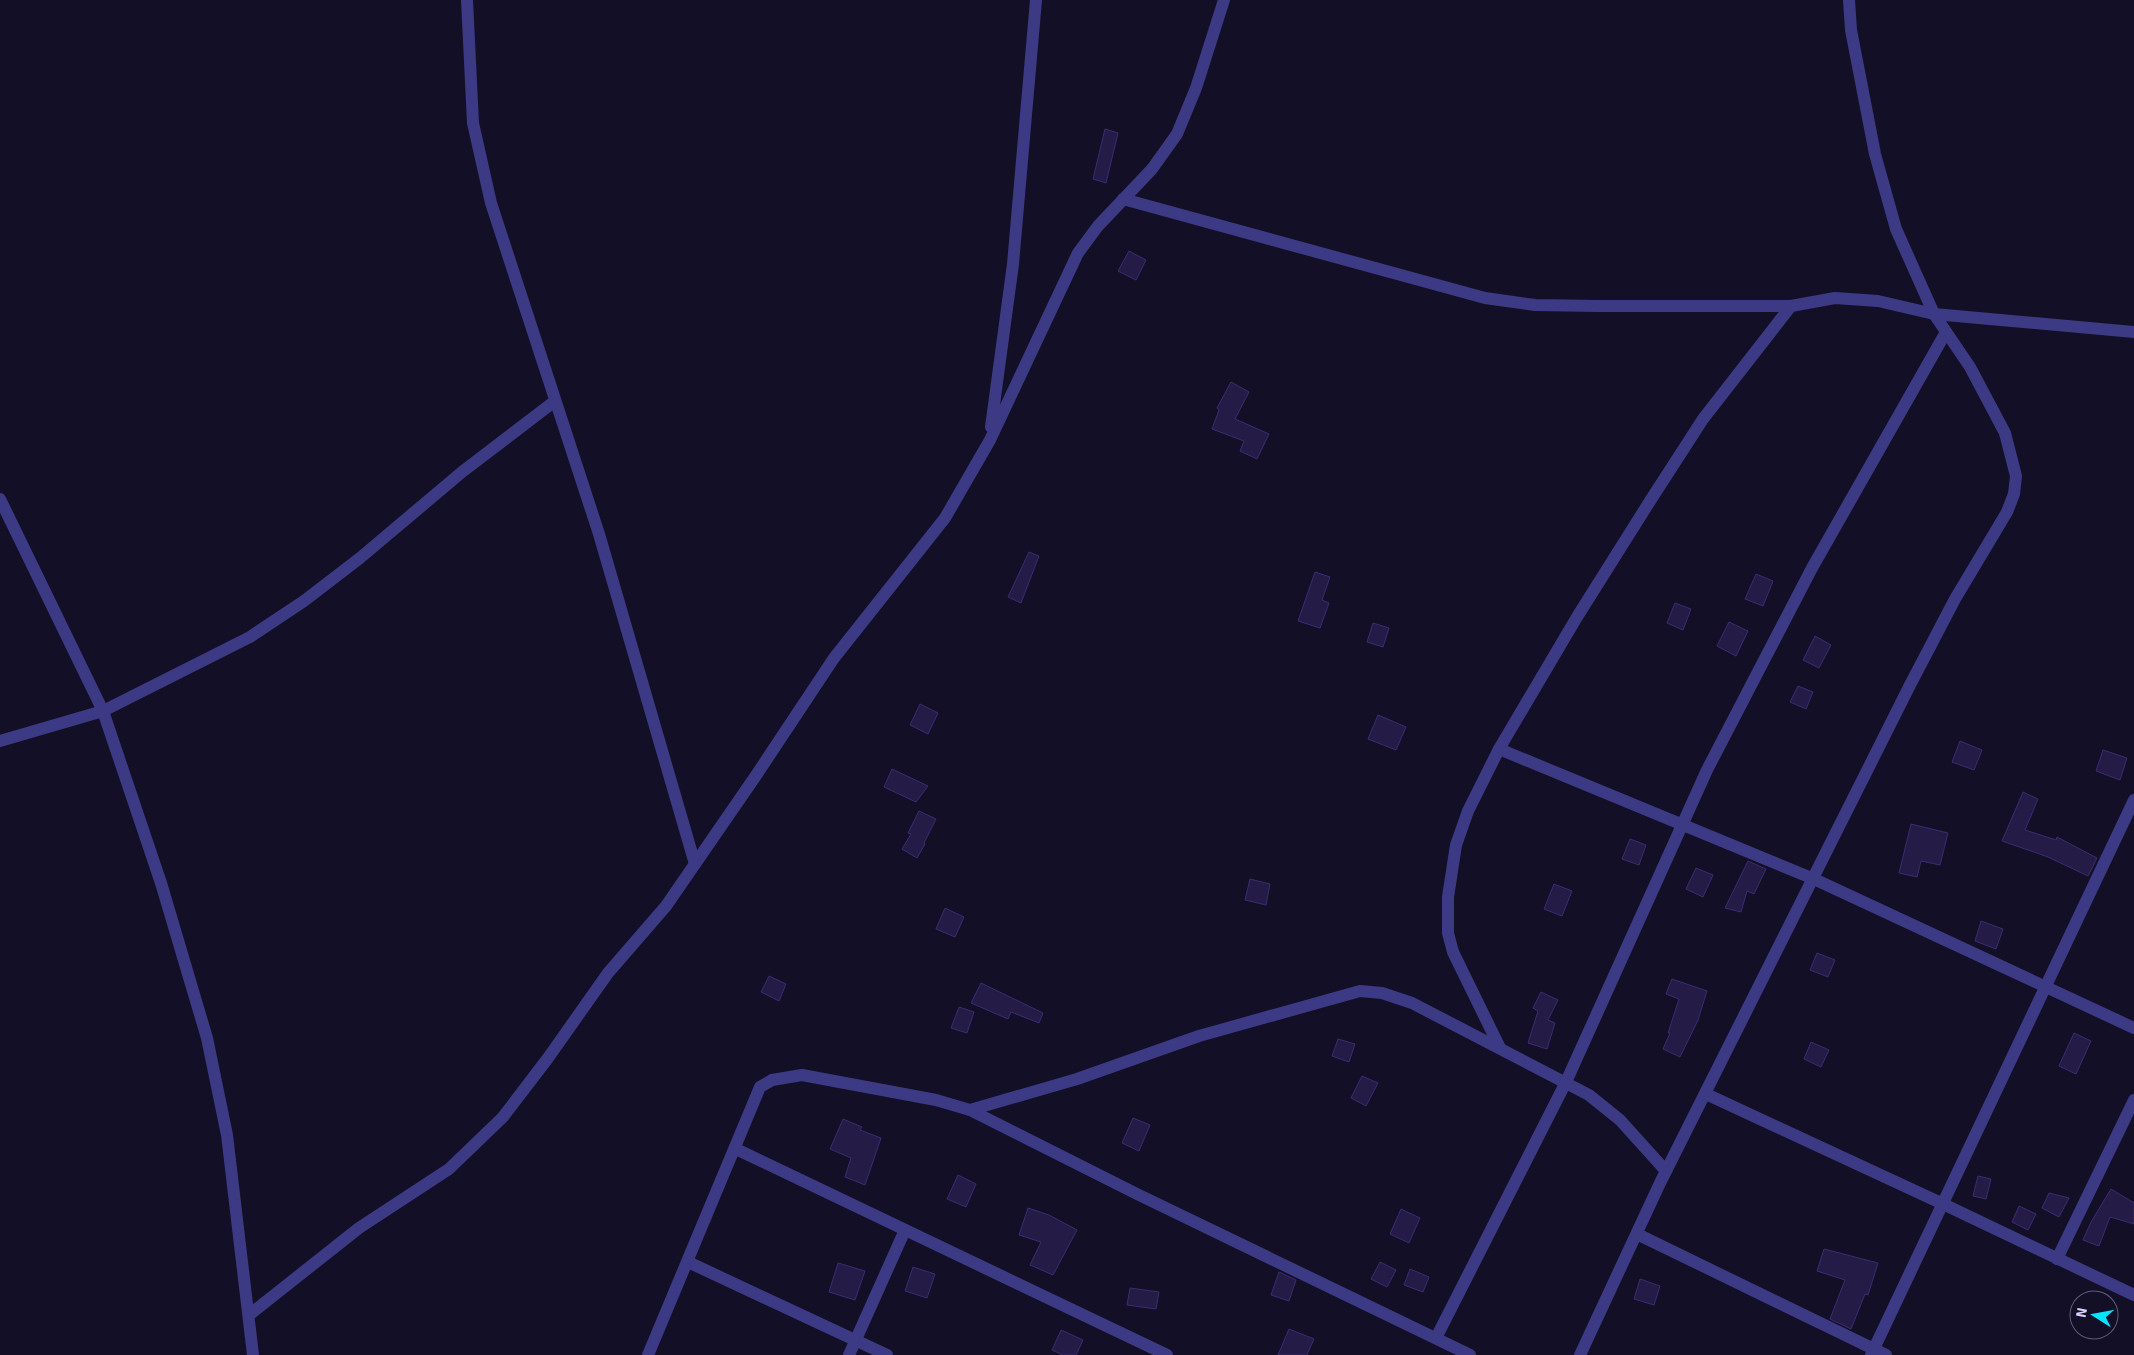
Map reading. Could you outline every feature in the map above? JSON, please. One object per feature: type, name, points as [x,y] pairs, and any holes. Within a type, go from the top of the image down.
[{"type":"street","points":[[466,0],[473,123],[491,203],[598,534],[695,864]]},
{"type":"street","points":[[990,440],[1013,264],[1036,0]]},
{"type":"street","points":[[249,1316],[359,1228],[449,1169],[503,1117],[548,1058],[602,980],[666,906],[834,658],[945,518],[990,440],[1078,253],[1098,226],[1152,169],[1176,134],[1196,88],[1224,0]]},
{"type":"street","points":[[1580,1355],[1666,1171],[1814,880],[1910,685],[1955,599],[2007,512],[2014,494],[2016,476],[2005,433],[1970,367],[1934,314],[1896,229],[1875,154],[1852,30],[1849,0]]},
{"type":"street","points":[[1123,199],[1485,298],[1535,305],[1791,306],[1835,298],[1878,302],[1934,314],[2134,332]]},
{"type":"street","points":[[1500,1048],[1453,952],[1448,933],[1448,897],[1456,845],[1468,811],[1499,749],[1576,617],[1698,428],[1791,306]]},
{"type":"street","points":[[1436,1338],[1566,1082],[1707,770],[1812,568],[1946,332]]},
{"type":"street","points":[[0,741],[103,711],[250,637],[304,601],[360,558],[462,472],[556,401]]},
{"type":"street","points":[[0,498],[103,711],[161,883],[208,1038],[228,1135],[253,1355]]},
{"type":"street","points":[[1499,749],[1814,880],[2134,1028]]},
{"type":"street","points":[[1872,1352],[2134,800]]},
{"type":"street","points":[[970,1110],[1077,1079],[1199,1036],[1360,991],[1382,993],[1412,1003],[1566,1082],[1589,1096],[1620,1120],[1666,1171]]},
{"type":"street","points":[[648,1355],[736,1149],[760,1087],[772,1080],[802,1075],[936,1100],[970,1110],[1137,1194],[1470,1355]]},
{"type":"street","points":[[1706,1094],[1942,1203],[2134,1296]]},
{"type":"street","points":[[2058,1259],[2134,1100]]},
{"type":"street","points":[[736,1149],[1149,1351],[1167,1355]]},
{"type":"street","points":[[849,1355],[905,1230]]},
{"type":"street","points":[[1637,1234],[1872,1352],[1886,1355]]},
{"type":"street","points":[[688,1262],[887,1355]]},
{"type":"building","points":[[1105,129],[1118,133],[1106,183],[1093,179]]},
{"type":"building","points":[[1129,251],[1146,260],[1136,280],[1118,271]]},
{"type":"building","points":[[1231,382],[1249,392],[1235,419],[1269,434],[1257,459],[1240,451],[1244,441],[1212,429],[1219,410],[1217,408]]},
{"type":"building","points":[[1029,552],[1039,556],[1021,603],[1008,597]]},
{"type":"building","points":[[1315,572],[1330,577],[1322,600],[1329,603],[1320,628],[1298,621]]},
{"type":"building","points":[[1756,574],[1773,581],[1763,606],[1745,599]]},
{"type":"building","points":[[1675,603],[1691,609],[1683,630],[1667,623]]},
{"type":"building","points":[[1729,622],[1748,631],[1736,656],[1717,646]]},
{"type":"building","points":[[1373,623],[1389,628],[1383,647],[1367,642]]},
{"type":"building","points":[[1815,636],[1831,645],[1819,668],[1803,660]]},
{"type":"building","points":[[1798,686],[1813,692],[1806,709],[1790,702]]},
{"type":"building","points":[[920,704],[938,713],[928,734],[910,725]]},
{"type":"building","points":[[1378,715],[1406,727],[1396,750],[1368,739]]},
{"type":"building","points":[[1960,741],[1982,750],[1974,770],[1952,762]]},
{"type":"building","points":[[2103,750],[2127,758],[2120,780],[2096,771]]},
{"type":"building","points":[[892,769],[928,786],[916,802],[884,787]]},
{"type":"building","points":[[2023,792],[2038,799],[2025,830],[2056,840],[2057,837],[2097,858],[2088,876],[2048,857],[2002,841]]},
{"type":"building","points":[[919,811],[936,819],[917,858],[902,849],[911,834],[908,833]]},
{"type":"building","points":[[1911,824],[1948,833],[1940,865],[1921,861],[1917,877],[1899,873]]},
{"type":"building","points":[[1630,839],[1646,845],[1639,865],[1622,859]]},
{"type":"building","points":[[1748,861],[1766,869],[1754,894],[1747,891],[1741,912],[1725,908]]},
{"type":"building","points":[[1696,868],[1713,875],[1703,897],[1686,889]]},
{"type":"building","points":[[1250,879],[1270,884],[1266,905],[1245,900]]},
{"type":"building","points":[[1554,884],[1572,891],[1562,916],[1544,909]]},
{"type":"building","points":[[945,908],[964,917],[955,937],[936,929]]},
{"type":"building","points":[[1981,921],[2003,929],[1996,949],[1975,941]]},
{"type":"building","points":[[1817,953],[1835,960],[1828,977],[1810,970]]},
{"type":"building","points":[[769,976],[786,984],[779,1001],[761,992]]},
{"type":"building","points":[[1672,979],[1707,991],[1698,1020],[1680,1057],[1663,1049],[1670,1033],[1668,1033],[1679,999],[1666,994]]},
{"type":"building","points":[[981,983],[1043,1013],[1039,1023],[1011,1012],[1008,1019],[971,1003]]},
{"type":"building","points":[[1541,992],[1558,1000],[1548,1020],[1555,1023],[1547,1049],[1528,1043],[1538,1011],[1533,1008]]},
{"type":"building","points":[[959,1007],[974,1012],[967,1033],[951,1028]]},
{"type":"building","points":[[2074,1033],[2091,1041],[2076,1074],[2059,1066]]},
{"type":"building","points":[[1338,1039],[1355,1044],[1349,1062],[1332,1056]]},
{"type":"building","points":[[1811,1042],[1829,1050],[1821,1067],[1804,1059]]},
{"type":"building","points":[[1362,1076],[1378,1083],[1366,1106],[1351,1098]]},
{"type":"building","points":[[1133,1118],[1150,1125],[1139,1151],[1122,1143]]},
{"type":"building","points":[[843,1119],[862,1127],[860,1130],[881,1138],[865,1185],[845,1177],[851,1158],[830,1149]]},
{"type":"building","points":[[958,1175],[976,1184],[966,1207],[947,1199]]},
{"type":"building","points":[[1978,1176],[1991,1179],[1986,1199],[1973,1196]]},
{"type":"building","points":[[2111,1189],[2134,1203],[2134,1224],[2110,1217],[2099,1246],[2083,1240],[2091,1222]]},
{"type":"building","points":[[2049,1193],[2069,1198],[2059,1217],[2042,1208]]},
{"type":"building","points":[[2019,1206],[2036,1214],[2028,1230],[2012,1222]]},
{"type":"building","points":[[1028,1208],[1049,1215],[1077,1230],[1053,1275],[1030,1265],[1041,1242],[1019,1235]]},
{"type":"building","points":[[1401,1209],[1420,1218],[1409,1243],[1390,1234]]},
{"type":"building","points":[[1824,1249],[1878,1263],[1868,1295],[1865,1294],[1851,1329],[1830,1319],[1845,1280],[1817,1271]]},
{"type":"building","points":[[1380,1262],[1396,1270],[1387,1287],[1371,1279]]},
{"type":"building","points":[[838,1263],[865,1271],[855,1300],[829,1292]]},
{"type":"building","points":[[913,1267],[935,1274],[927,1298],[905,1291]]},
{"type":"building","points":[[1410,1269],[1429,1277],[1423,1292],[1404,1285]]},
{"type":"building","points":[[1279,1272],[1296,1280],[1289,1301],[1271,1295]]},
{"type":"building","points":[[1640,1279],[1660,1286],[1654,1305],[1634,1299]]},
{"type":"building","points":[[1130,1288],[1159,1292],[1156,1309],[1127,1305]]},
{"type":"building","points":[[1289,1329],[1314,1339],[1307,1355],[1278,1355]]},
{"type":"building","points":[[1061,1330],[1083,1340],[1076,1355],[1063,1355],[1052,1350]]}]
